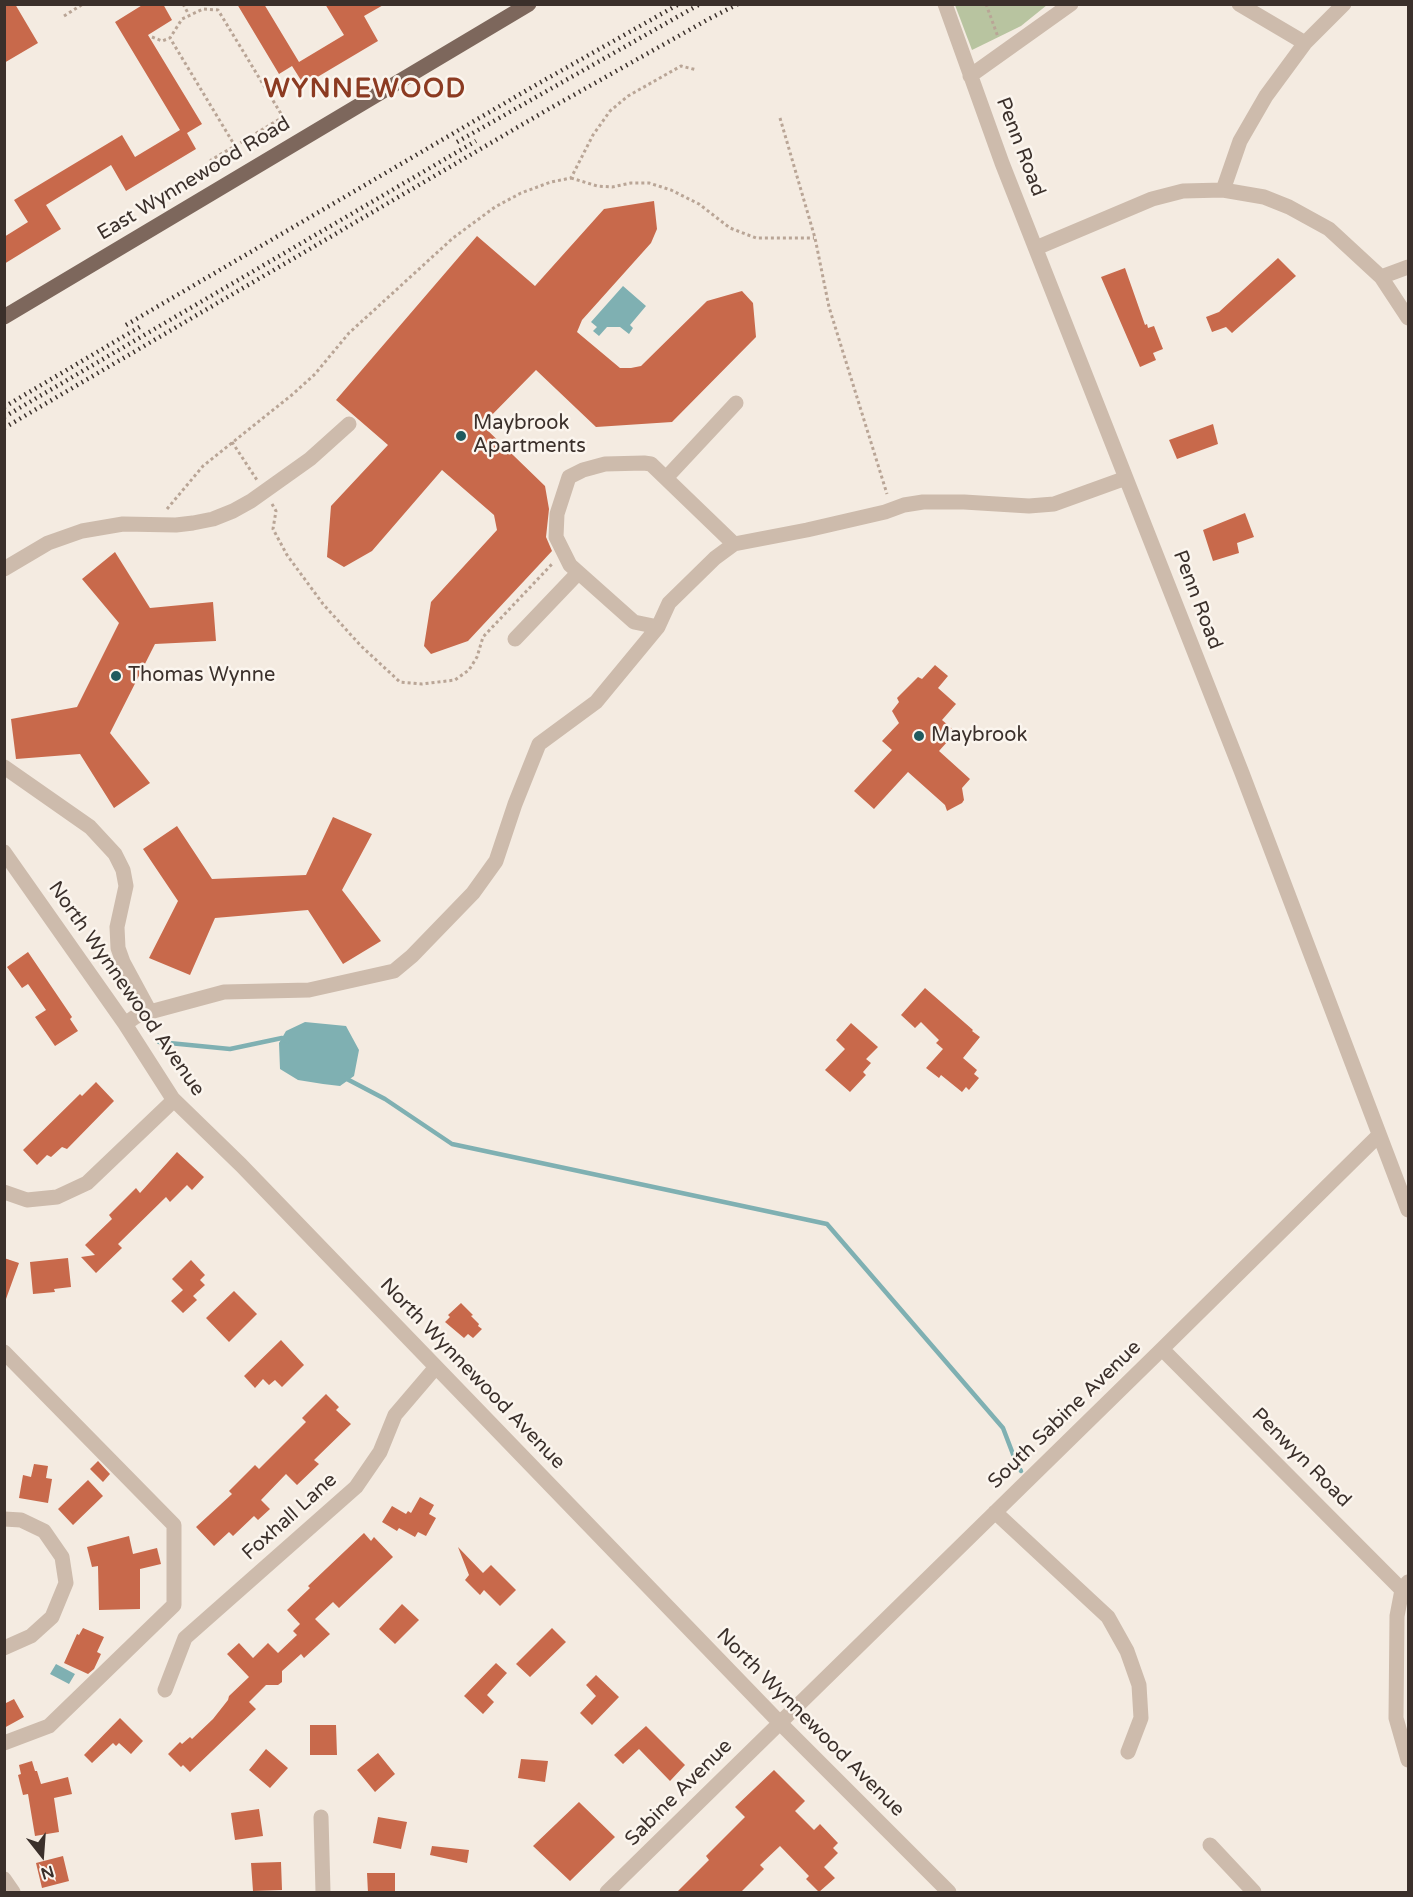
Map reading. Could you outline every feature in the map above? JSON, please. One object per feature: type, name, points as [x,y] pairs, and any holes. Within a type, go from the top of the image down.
[{"type":"main road","name":"East Wynnewood Road","points":[[4,317],[529,4]]},
{"type":"street","name":"Penn Road","points":[[945,4],[1002,163],[1242,773],[1408,1210]]},
{"type":"street","points":[[970,76],[1071,4]]},
{"type":"street","points":[[1239,4],[1305,43]]},
{"type":"street","points":[[1223,190],[1240,141],[1266,96],[1305,43],[1344,4]]},
{"type":"street","points":[[1036,248],[1152,199],[1183,191],[1223,190],[1264,197],[1289,207],[1329,230],[1381,277],[1408,318]]},
{"type":"street","points":[[1381,277],[1408,267]]},
{"type":"street","points":[[666,478],[736,404]]},
{"type":"street","points":[[4,569],[48,543],[82,531],[123,524],[176,525],[213,519],[233,511],[265,492],[310,459],[349,424]]},
{"type":"street","points":[[658,627],[634,621],[570,565],[556,537],[556,514],[569,477],[605,464],[625,462],[651,464],[734,544]]},
{"type":"street","points":[[125,1024],[135,1017],[150,1012],[224,992],[309,990],[394,972],[473,893],[496,861],[515,804],[539,744],[596,702],[658,627],[669,603],[715,558],[734,544],[807,530],[922,502],[1029,506],[1054,504],[1126,478]]},
{"type":"street","points":[[516,639],[578,573]]},
{"type":"street","points":[[4,767],[90,826],[116,854],[123,870],[126,886],[117,927],[118,948],[150,1012]]},
{"type":"street","name":"North Wynnewood Avenue","points":[[4,852],[125,1024],[174,1100],[241,1165],[780,1723],[949,1893]]},
{"type":"street","points":[[4,1192],[27,1200],[57,1197],[87,1183],[174,1100]]},
{"type":"street","name":"South Sabine Avenue","points":[[780,1723],[1379,1135]]},
{"type":"street","name":"Penwyn Road","points":[[1162,1349],[1406,1586]]},
{"type":"street","points":[[4,1352],[174,1526],[174,1605],[49,1726],[4,1743]]},
{"type":"street","name":"Foxhall Lane","points":[[165,1690],[185,1638],[356,1487],[380,1452],[394,1415],[436,1367]]},
{"type":"street","points":[[995,1512],[1108,1617],[1127,1652],[1139,1685],[1141,1718],[1128,1752]]},
{"type":"street","points":[[4,1519],[21,1520],[44,1531],[62,1557],[66,1583],[52,1617],[31,1636],[4,1648]]},
{"type":"street","points":[[1406,1586],[1397,1616],[1396,1718],[1408,1760]]},
{"type":"street","name":"Sabine Avenue","points":[[607,1893],[780,1723]]},
{"type":"street","points":[[321,1817],[323,1893]]},
{"type":"street","points":[[1210,1845],[1254,1893]]},
{"type":"street","points":[[4,1879],[14,1893]]},
{"type":"path","points":[[64,16],[83,4]]},
{"type":"path","points":[[183,4],[189,15]]},
{"type":"path","points":[[986,4],[1003,53]]},
{"type":"path","points":[[152,37],[162,41],[170,38],[182,20],[189,15],[203,9],[218,10],[283,117],[211,160],[225,185]]},
{"type":"path","points":[[170,38],[235,146]]},
{"type":"path","points":[[571,178],[593,135],[610,111],[628,96],[681,66],[697,70]]},
{"type":"path","points":[[780,118],[815,238],[832,318],[892,509]]},
{"type":"path","points":[[155,524],[203,466],[315,374],[349,333],[429,260],[495,207],[521,193],[551,182],[571,178],[597,186],[612,187],[631,183],[649,183],[671,190],[699,204],[730,228],[756,238],[815,238]]},
{"type":"path","points":[[232,442],[276,511],[273,529],[287,555],[324,604],[361,646],[400,682],[422,684],[455,680],[469,670],[477,657],[483,637],[563,552]]},
{"type":"green space","points":[[955,4],[1047,5],[1021,26],[972,50]]},
{"type":"water","points":[[623,286],[646,306],[630,325],[633,328],[629,334],[620,327],[607,327],[599,336],[593,331],[597,327],[591,322]]},
{"type":"water","points":[[305,1022],[346,1026],[359,1050],[354,1076],[340,1086],[298,1080],[280,1069],[279,1043],[286,1031]]},
{"type":"water","points":[[56,1664],[75,1674],[69,1684],[50,1674]]},
{"type":"building","points":[[4,4],[15,4],[38,43],[4,63]]},
{"type":"building","points":[[144,4],[163,4],[172,20],[148,35],[202,124],[187,133],[196,149],[126,191],[111,165],[46,205],[61,229],[4,264],[4,237],[28,222],[14,200],[122,135],[135,157],[180,130],[115,22]]},
{"type":"building","points":[[237,4],[264,4],[299,62],[344,35],[325,4],[385,4],[364,16],[378,41],[304,85],[292,66],[279,74]]},
{"type":"building","name":"Maybrook Apartments","points":[[654,201],[657,229],[651,243],[582,320],[577,332],[620,368],[641,366],[707,301],[742,291],[753,303],[756,337],[672,422],[596,427],[536,370],[482,425],[545,486],[549,509],[546,537],[552,551],[468,641],[431,654],[424,646],[431,602],[497,530],[494,515],[442,470],[372,551],[344,567],[327,557],[331,506],[388,445],[336,400],[477,236],[535,286],[604,209]]},
{"type":"building","points":[[1278,258],[1296,276],[1232,333],[1226,327],[1212,332],[1206,317],[1219,312]]},
{"type":"building","points":[[1125,268],[1145,325],[1147,324],[1148,328],[1154,326],[1163,349],[1153,353],[1156,360],[1140,367],[1101,277]]},
{"type":"building","points":[[1213,424],[1218,444],[1177,459],[1169,440]]},
{"type":"building","points":[[1245,513],[1254,537],[1237,543],[1239,553],[1213,561],[1203,530]]},
{"type":"building","name":"Thomas Wynne","points":[[115,552],[150,608],[213,602],[216,641],[155,644],[110,733],[150,783],[114,808],[80,754],[16,759],[11,719],[77,707],[119,623],[82,579]]},
{"type":"building","name":"Maybrook","points":[[935,665],[948,676],[938,688],[956,704],[942,720],[956,732],[939,751],[970,779],[962,788],[964,800],[947,811],[945,805],[908,772],[874,809],[854,791],[892,750],[882,741],[899,723],[892,711],[899,702],[897,698],[918,677],[922,679]]},
{"type":"building","points":[[333,817],[372,834],[342,890],[381,941],[343,964],[308,910],[215,918],[190,975],[149,958],[178,901],[143,849],[177,826],[212,879],[306,875]]},
{"type":"building","points":[[28,952],[72,1017],[70,1019],[78,1031],[55,1046],[35,1017],[46,1010],[28,984],[22,988],[7,967]]},
{"type":"building","points":[[925,988],[980,1037],[963,1058],[977,1070],[974,1074],[979,1078],[969,1090],[966,1087],[962,1092],[941,1075],[939,1078],[926,1068],[943,1049],[936,1043],[939,1040],[921,1022],[915,1028],[901,1015]]},
{"type":"building","points":[[851,1023],[878,1047],[866,1059],[871,1063],[863,1072],[866,1075],[850,1092],[825,1070],[845,1049],[836,1040]]},
{"type":"building","points":[[96,1082],[114,1101],[67,1149],[62,1147],[51,1157],[47,1155],[37,1165],[23,1150],[80,1094],[82,1096]]},
{"type":"building","points":[[177,1152],[204,1177],[192,1190],[187,1185],[170,1202],[166,1197],[118,1244],[122,1248],[96,1273],[81,1257],[95,1255],[85,1245],[112,1219],[109,1215],[136,1188],[140,1193]]},
{"type":"building","points":[[4,1258],[19,1263],[6,1299],[4,1299]]},
{"type":"building","points":[[68,1258],[71,1287],[54,1289],[55,1292],[33,1294],[30,1262]]},
{"type":"building","points":[[191,1260],[205,1275],[200,1280],[205,1285],[193,1296],[197,1300],[183,1313],[171,1301],[183,1290],[172,1279]]},
{"type":"building","points":[[234,1291],[257,1314],[229,1342],[206,1318]]},
{"type":"building","points":[[461,1303],[482,1329],[473,1338],[468,1334],[464,1338],[445,1322],[450,1317],[448,1315]]},
{"type":"building","points":[[281,1340],[304,1365],[282,1387],[275,1380],[269,1385],[263,1379],[255,1388],[244,1376]]},
{"type":"building","points":[[326,1394],[339,1407],[336,1410],[351,1424],[314,1460],[319,1464],[297,1485],[286,1474],[261,1500],[270,1509],[258,1520],[254,1516],[233,1536],[229,1532],[214,1546],[196,1527],[232,1494],[229,1491],[255,1465],[259,1469],[306,1422],[302,1418]]},
{"type":"building","points":[[98,1461],[110,1474],[103,1482],[90,1469]]},
{"type":"building","points":[[34,1464],[48,1466],[46,1478],[52,1479],[48,1503],[19,1498],[23,1475],[31,1477]]},
{"type":"building","points":[[88,1480],[103,1496],[73,1525],[58,1509]]},
{"type":"building","points":[[420,1497],[434,1505],[429,1514],[436,1518],[426,1536],[418,1532],[415,1537],[399,1528],[397,1531],[382,1522],[392,1506],[406,1514],[408,1511],[411,1513]]},
{"type":"building","points":[[364,1533],[371,1541],[374,1537],[393,1557],[339,1608],[333,1602],[315,1619],[330,1634],[304,1658],[301,1654],[282,1671],[282,1682],[278,1685],[266,1685],[249,1702],[256,1709],[190,1772],[183,1765],[181,1767],[168,1754],[180,1742],[182,1744],[190,1737],[192,1739],[213,1719],[229,1696],[249,1677],[227,1654],[239,1643],[253,1658],[268,1643],[278,1653],[297,1635],[293,1631],[300,1624],[287,1610],[310,1588],[308,1586]]},
{"type":"building","points":[[129,1536],[133,1554],[157,1548],[161,1564],[140,1569],[140,1609],[99,1610],[98,1566],[92,1567],[87,1547]]},
{"type":"building","points":[[458,1547],[483,1573],[491,1565],[516,1590],[500,1606],[484,1590],[480,1595],[465,1580],[469,1575]]},
{"type":"building","points":[[402,1604],[419,1620],[395,1644],[379,1629]]},
{"type":"building","points":[[83,1628],[104,1637],[97,1652],[101,1654],[94,1669],[88,1674],[64,1663],[77,1634],[79,1635]]},
{"type":"building","points":[[552,1628],[566,1642],[530,1677],[516,1664]]},
{"type":"building","points":[[496,1663],[507,1673],[487,1695],[494,1702],[483,1714],[464,1696]]},
{"type":"building","points":[[596,1675],[619,1697],[592,1725],[580,1713],[596,1696],[586,1685]]},
{"type":"building","points":[[14,1699],[24,1717],[4,1728],[4,1704]]},
{"type":"building","points":[[120,1718],[143,1741],[131,1754],[119,1743],[116,1746],[113,1743],[92,1763],[84,1755]]},
{"type":"building","points":[[310,1725],[336,1725],[337,1755],[310,1755]]},
{"type":"building","points":[[646,1726],[685,1765],[670,1781],[639,1749],[623,1764],[614,1755]]},
{"type":"building","points":[[266,1749],[288,1768],[270,1788],[249,1770]]},
{"type":"building","points":[[378,1753],[395,1774],[375,1792],[357,1770]]},
{"type":"building","points":[[521,1759],[548,1761],[545,1782],[518,1778]]},
{"type":"building","points":[[32,1761],[41,1784],[68,1777],[72,1794],[54,1798],[59,1832],[35,1836],[28,1794],[23,1795],[18,1775],[21,1774],[19,1765]]},
{"type":"building","points":[[774,1770],[805,1801],[795,1811],[814,1830],[820,1824],[838,1843],[833,1848],[838,1853],[824,1867],[835,1878],[819,1892],[806,1879],[809,1876],[780,1846],[760,1865],[764,1869],[740,1893],[676,1893],[709,1860],[706,1856],[745,1817],[735,1807]]},
{"type":"building","points":[[579,1802],[615,1837],[570,1881],[533,1846]]},
{"type":"building","points":[[259,1809],[263,1836],[235,1840],[231,1813]]},
{"type":"building","points":[[378,1817],[407,1822],[401,1849],[373,1843]]},
{"type":"building","points":[[432,1846],[469,1850],[467,1863],[430,1855]]},
{"type":"building","points":[[63,1856],[69,1881],[42,1888],[36,1863]]},
{"type":"building","points":[[281,1862],[282,1890],[253,1891],[251,1863]]},
{"type":"building","points":[[367,1873],[395,1873],[395,1893],[368,1893]]},
{"type":"waterway","points":[[159,1042],[230,1049],[282,1038],[287,1041]]},
{"type":"waterway","points":[[345,1078],[385,1099],[452,1144],[827,1224],[1003,1428],[1021,1471]]},
{"type":"railway","points":[[126,325],[534,86],[679,4]]},
{"type":"railway","points":[[457,142],[700,4]]},
{"type":"railway","points":[[4,428],[547,110],[738,4]]},
{"type":"railway","points":[[4,417],[476,141]]},
{"type":"railway","points":[[4,407],[143,325]]},
{"type":"place","name":"Maybrook Apartments","points":[[461,436]]},
{"type":"place","name":"Thomas Wynne","points":[[116,676]]},
{"type":"place","name":"Maybrook","points":[[919,736]]},
{"type":"district","name":"WYNNEWOOD","points":[[365,90]]}]
